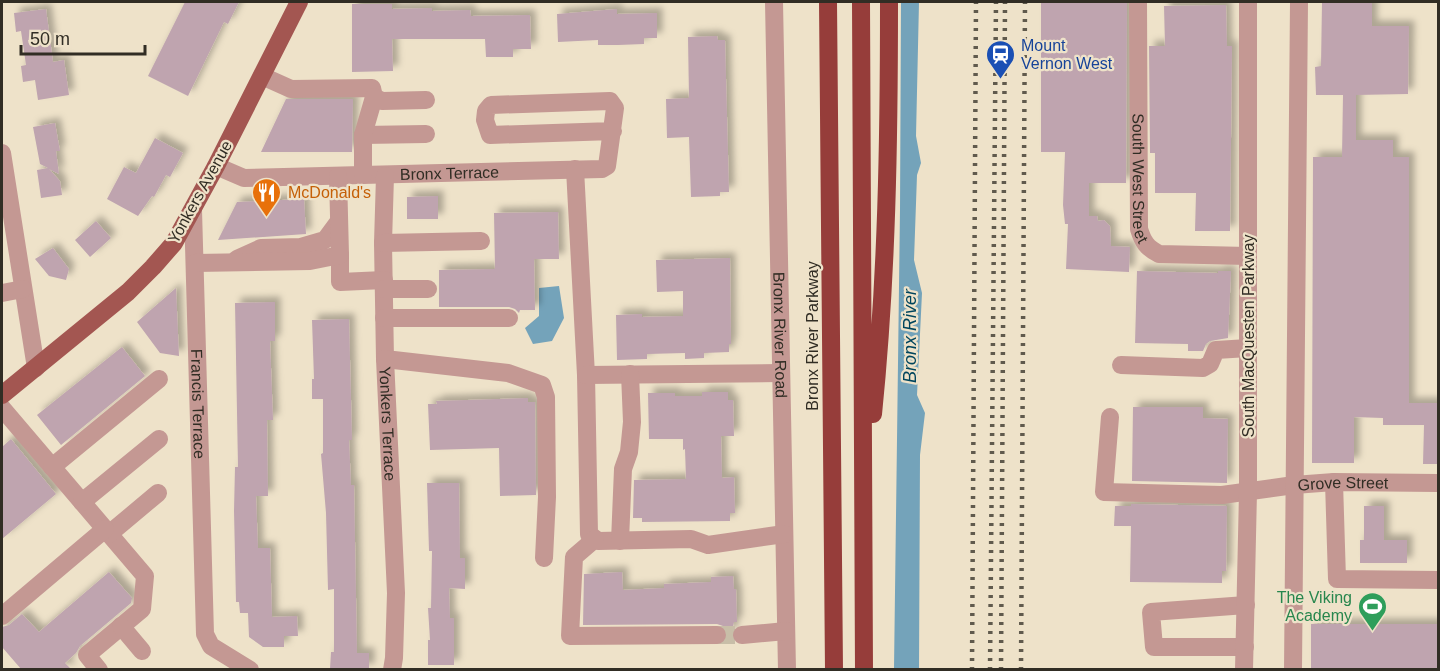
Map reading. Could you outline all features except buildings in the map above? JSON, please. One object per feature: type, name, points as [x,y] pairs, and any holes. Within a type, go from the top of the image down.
[{"type":"highway","name":"Bronx River Parkway","points":[[828,2],[834,669]]},
{"type":"highway","points":[[861,2],[864,669]]},
{"type":"highway","points":[[864,514],[882,316],[889,2]]},
{"type":"main road","name":"Yonkers Avenue","points":[[2,395],[128,292],[174,243],[216,166],[299,2]]},
{"type":"street","name":"Bronx River Road","points":[[774,2],[787,669]]},
{"type":"street","name":"South West Street","points":[[1138,2],[1139,229],[1142,239],[1148,249],[1159,254],[1248,256]]},
{"type":"street","name":"South MacQuesten Parkway","points":[[1245,669],[1248,492],[1248,2]]},
{"type":"street","points":[[1293,669],[1299,2]]},
{"type":"street","points":[[262,76],[291,90],[372,87],[374,97],[363,135],[363,175]]},
{"type":"street","points":[[374,97],[382,101],[426,100]]},
{"type":"street","points":[[610,101],[615,108],[613,131],[490,135],[485,120],[486,111],[491,105],[610,101]]},
{"type":"street","name":"Bronx Terrace","points":[[216,166],[244,178],[602,170],[607,166],[613,131]]},
{"type":"street","points":[[363,135],[426,134]]},
{"type":"street","points":[[2,153],[36,368]]},
{"type":"street","points":[[575,169],[586,375],[590,534],[598,541],[691,539],[708,545],[784,534]]},
{"type":"street","points":[[338,176],[340,282],[428,289]]},
{"type":"street","name":"Yonkers Terrace","points":[[385,176],[383,243],[385,360],[396,593],[392,669]]},
{"type":"street","name":"Francis Terrace","points":[[193,210],[206,634],[211,646],[250,669]]},
{"type":"street","points":[[229,262],[261,248],[301,248],[325,240],[339,220]]},
{"type":"street","points":[[383,243],[481,241]]},
{"type":"street","points":[[195,263],[310,261],[340,255]]},
{"type":"street","points":[[2,293],[23,289]]},
{"type":"street","points":[[384,318],[508,318]]},
{"type":"street","points":[[1121,365],[1203,368],[1210,364],[1216,350],[1248,348]]},
{"type":"street","points":[[385,360],[508,373],[542,386],[546,397],[547,497],[544,558]]},
{"type":"street","points":[[586,375],[780,373]]},
{"type":"street","points":[[620,541],[623,469],[629,452],[632,422],[630,375]]},
{"type":"street","points":[[52,467],[159,379]]},
{"type":"street","points":[[2,408],[145,576],[142,609],[87,655],[99,669]]},
{"type":"street","name":"Grove Street","points":[[1110,417],[1104,492],[1222,495],[1334,482],[1438,483]]},
{"type":"street","points":[[82,502],[159,439]]},
{"type":"street","points":[[1334,482],[1337,579],[1438,580]]},
{"type":"street","points":[[2,616],[158,493]]},
{"type":"street","points":[[595,539],[574,557],[570,636],[717,635]]},
{"type":"street","points":[[1245,647],[1154,647],[1151,612],[1246,605]]},
{"type":"street","points":[[120,626],[142,651]]},
{"type":"street","points":[[742,635],[786,631]]},
{"type":"water","name":"Bronx River","points":[[901,2],[919,2],[916,136],[921,163],[917,175],[914,260],[922,293],[917,395],[925,413],[920,455],[919,670],[894,669]]},
{"type":"water","points":[[559,286],[564,318],[552,341],[533,344],[525,328],[539,316],[539,288]]},
{"type":"tunnel","points":[[717,635],[742,635]]},
{"type":"railway","points":[[972,670],[976,2]]},
{"type":"railway","points":[[990,670],[996,2]]},
{"type":"railway","points":[[1001,670],[1005,2]]},
{"type":"railway","points":[[1021,670],[1025,2]]},
{"type":"place","name":"Mount Vernon West","points":[[1000,80]]},
{"type":"place","name":"McDonald's","points":[[267,218]]},
{"type":"place","name":"The Viking Academy","points":[[1373,632]]}]
